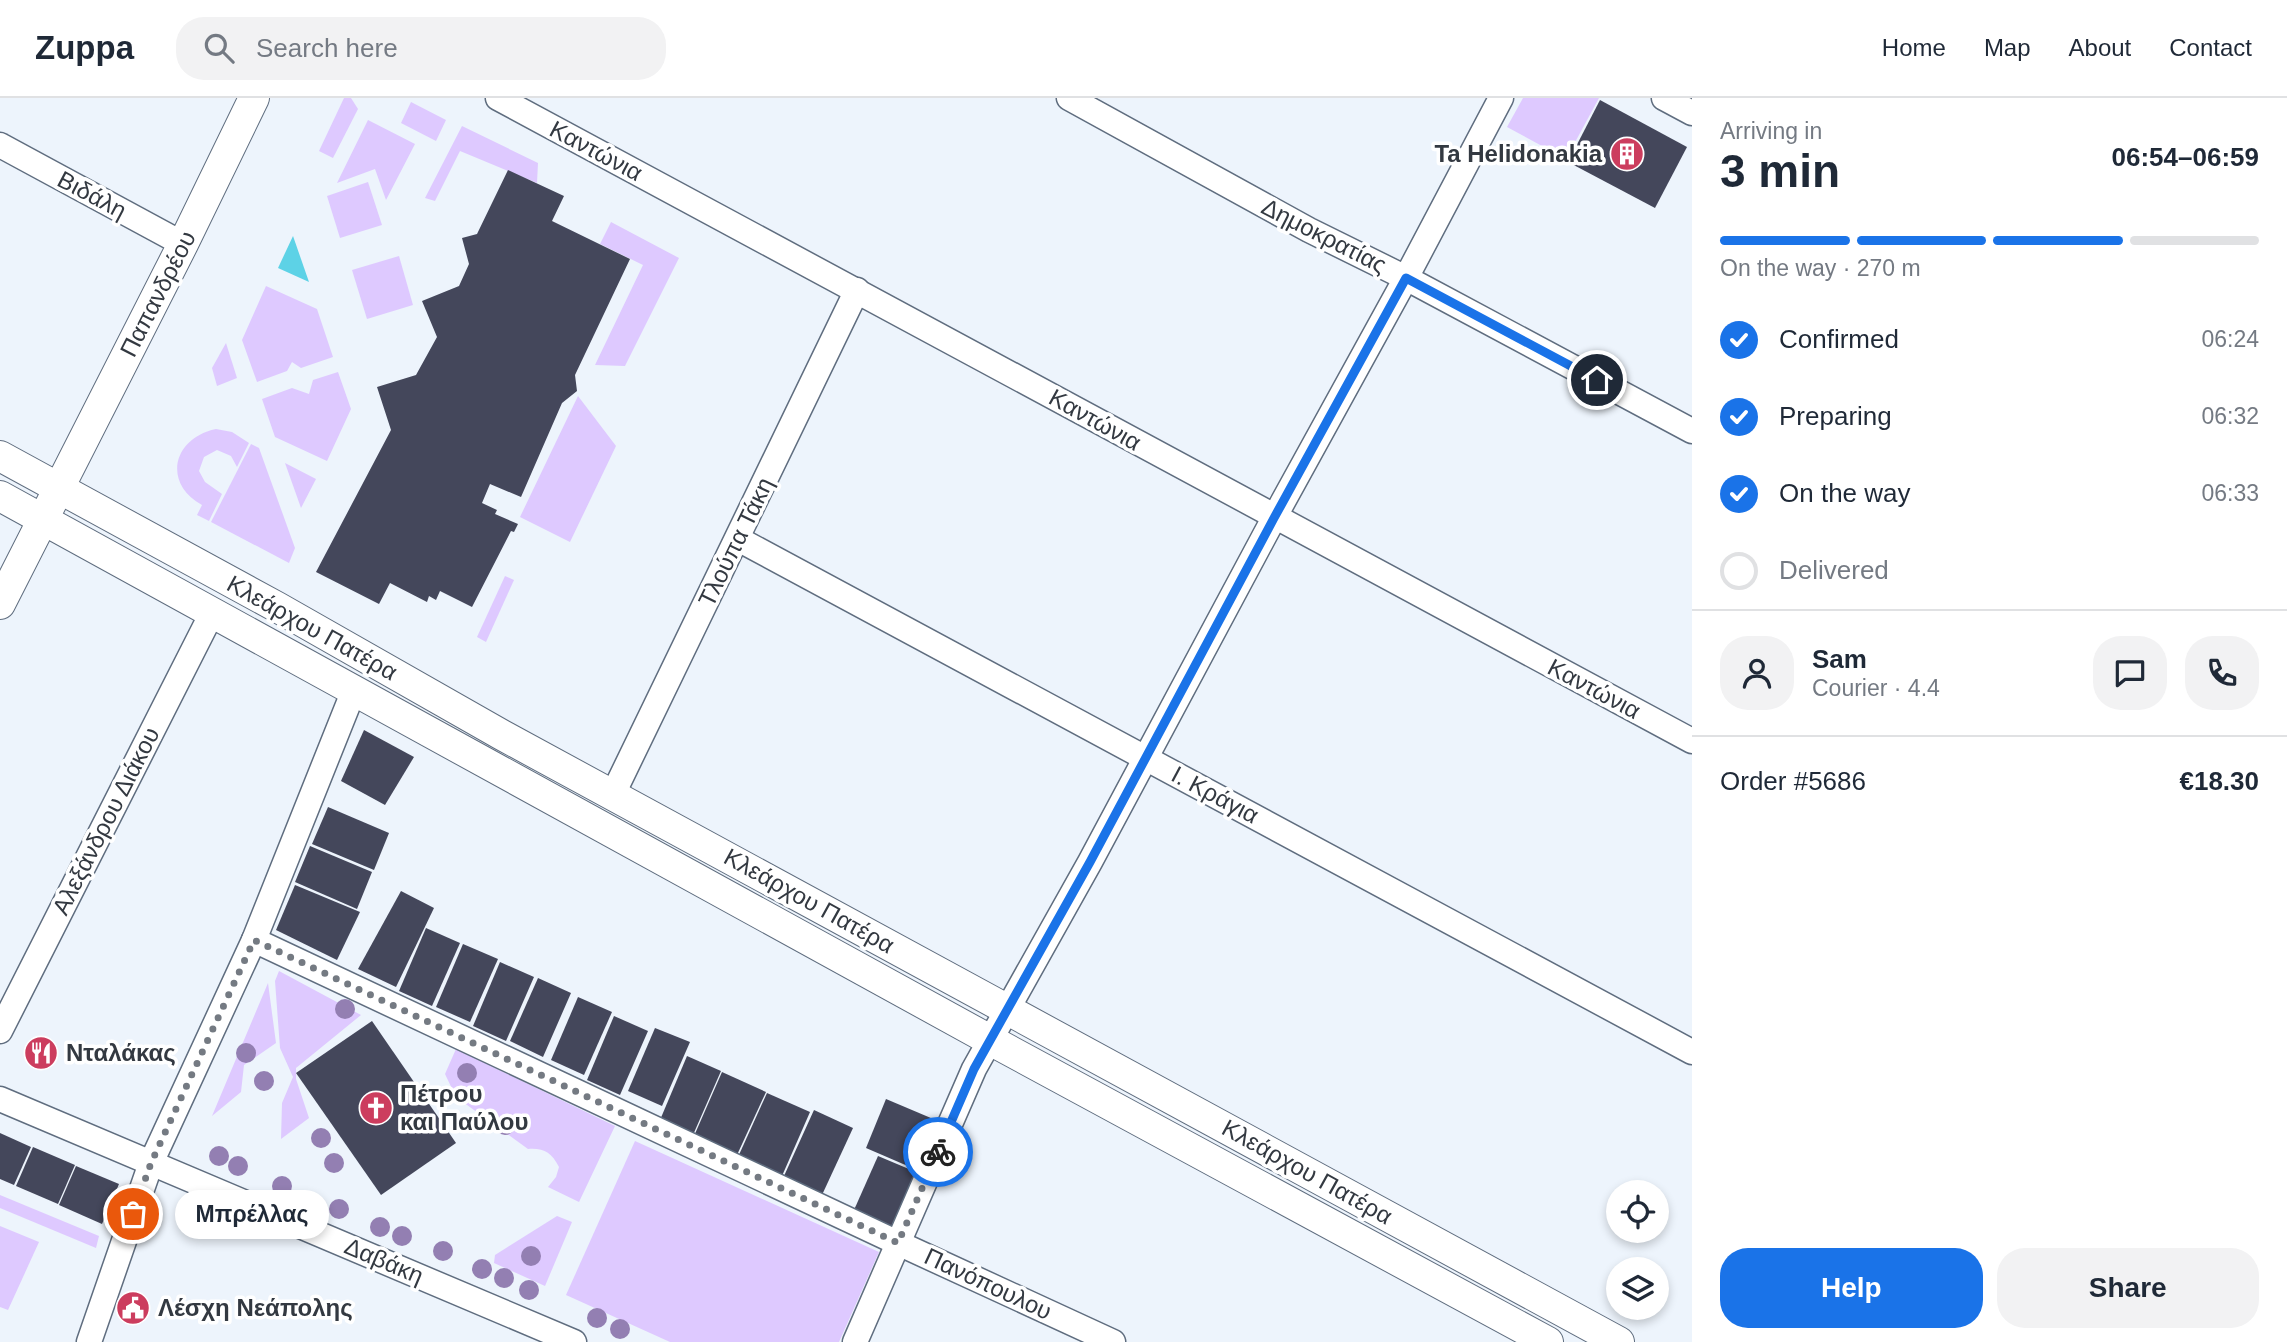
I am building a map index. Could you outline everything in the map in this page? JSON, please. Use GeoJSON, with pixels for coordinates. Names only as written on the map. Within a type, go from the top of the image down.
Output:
{"type":"FeatureCollection","features":[{"type":"Feature","properties":{"kind":"street","name":"Παπανδρέου"},"geometry":{"type":"LineString","coordinates":[[0,604],[254,98]]}},
{"type":"Feature","properties":{"kind":"street","name":"Καντώνια"},"geometry":{"type":"LineString","coordinates":[[498,98],[1692,741]]}},
{"type":"Feature","properties":{"kind":"street","name":"Δημοκρατίας"},"geometry":{"type":"LineString","coordinates":[[1069,98],[1309,230],[1406,278],[1692,431]]}},
{"type":"Feature","properties":{"kind":"street"},"geometry":{"type":"LineString","coordinates":[[855,1342],[974,1069],[1090,862],[1501,98]]}},
{"type":"Feature","properties":{"kind":"street"},"geometry":{"type":"LineString","coordinates":[[1664,98],[1692,113]]}},
{"type":"Feature","properties":{"kind":"street","name":"Βιδάλη"},"geometry":{"type":"LineString","coordinates":[[0,145],[183,244]]}},
{"type":"Feature","properties":{"kind":"street","name":"Τλούπα Τάκη"},"geometry":{"type":"LineString","coordinates":[[613,794],[857,290]]}},
{"type":"Feature","properties":{"kind":"street","name":"Κλεάρχου Πατέρα"},"geometry":{"type":"LineString","coordinates":[[0,456],[277,607],[502,735],[1619,1342]]}},
{"type":"Feature","properties":{"kind":"street","name":"Κλεάρχου Πατέρα"},"geometry":{"type":"LineString","coordinates":[[0,496],[990,1040],[1548,1342]]}},
{"type":"Feature","properties":{"kind":"street","name":"Ι. Κράγια"},"geometry":{"type":"LineString","coordinates":[[738,539],[1692,1052]]}},
{"type":"Feature","properties":{"kind":"street","name":"Αλεξάνδρου Διάκου"},"geometry":{"type":"LineString","coordinates":[[0,1031],[213,611]]}},
{"type":"Feature","properties":{"kind":"street"},"geometry":{"type":"LineString","coordinates":[[89,1342],[151,1163],[254,940],[355,690]]}},
{"type":"Feature","properties":{"kind":"street","name":"Πανόπουλου"},"geometry":{"type":"LineString","coordinates":[[254,940],[1113,1342]]}},
{"type":"Feature","properties":{"kind":"street","name":"Δαβάκη"},"geometry":{"type":"LineString","coordinates":[[0,1099],[574,1342]]}},
{"type":"Feature","properties":{"kind":"shaded area"},"geometry":{"type":"Polygon","coordinates":[[[344,98],[351,98],[358,109],[333,158],[319,151],[344,98]]]}},
{"type":"Feature","properties":{"kind":"shaded area"},"geometry":{"type":"Polygon","coordinates":[[[1523,98],[1599,98],[1566,159],[1507,127],[1523,98]]]}},
{"type":"Feature","properties":{"kind":"shaded area"},"geometry":{"type":"Polygon","coordinates":[[[411,102],[446,120],[436,141],[401,123],[411,102]]]}},
{"type":"Feature","properties":{"kind":"shaded area"},"geometry":{"type":"Polygon","coordinates":[[[368,120],[415,144],[386,200],[375,169],[337,183],[368,120]]]}},
{"type":"Feature","properties":{"kind":"shaded area"},"geometry":{"type":"Polygon","coordinates":[[[462,126],[538,163],[537,183],[460,151],[435,201],[425,198],[462,126]]]}},
{"type":"Feature","properties":{"kind":"shaded area"},"geometry":{"type":"Polygon","coordinates":[[[368,182],[382,225],[340,238],[327,196],[368,182]]]}},
{"type":"Feature","properties":{"kind":"shaded area"},"geometry":{"type":"Polygon","coordinates":[[[611,222],[679,258],[625,366],[595,365],[643,265],[600,244],[611,222]]]}},
{"type":"Feature","properties":{"kind":"shaded area"},"geometry":{"type":"Polygon","coordinates":[[[399,256],[413,305],[367,319],[352,270],[399,256]]]}},
{"type":"Feature","properties":{"kind":"shaded area"},"geometry":{"type":"Polygon","coordinates":[[[266,286],[317,309],[333,357],[301,368],[292,362],[287,371],[257,382],[242,340],[266,286]]]}},
{"type":"Feature","properties":{"kind":"shaded area"},"geometry":{"type":"Polygon","coordinates":[[[226,343],[237,378],[217,386],[212,368],[226,343]]]}},
{"type":"Feature","properties":{"kind":"shaded area"},"geometry":{"type":"Polygon","coordinates":[[[338,372],[351,409],[327,461],[275,437],[262,399],[292,388],[309,394],[313,380],[338,372]]]}},
{"type":"Feature","properties":{"kind":"shaded area"},"geometry":{"type":"Polygon","coordinates":[[[578,396],[616,446],[570,542],[520,517],[578,396]]]}},
{"type":"Feature","properties":{"kind":"shaded area"},"geometry":{"type":"Polygon","coordinates":[[[216,429],[232,432],[249,443],[237,467],[231,456],[217,450],[204,457],[199,471],[205,482],[222,494],[209,521],[197,515],[202,505],[189,496],[181,485],[178,462],[182,451],[190,442],[201,434],[216,429]]]}},
{"type":"Feature","properties":{"kind":"shaded area"},"geometry":{"type":"Polygon","coordinates":[[[251,444],[259,448],[295,548],[289,563],[211,522],[251,444]]]}},
{"type":"Feature","properties":{"kind":"shaded area"},"geometry":{"type":"Polygon","coordinates":[[[285,463],[316,479],[301,508],[285,463]]]}},
{"type":"Feature","properties":{"kind":"shaded area"},"geometry":{"type":"Polygon","coordinates":[[[505,576],[514,580],[486,642],[477,637],[505,576]]]}},
{"type":"Feature","properties":{"kind":"shaded area"},"geometry":{"type":"Polygon","coordinates":[[[279,971],[361,1015],[296,1068],[296,1079],[309,1118],[281,1139],[282,1103],[293,1077],[280,1048],[275,981],[279,971]]]}},
{"type":"Feature","properties":{"kind":"shaded area"},"geometry":{"type":"Polygon","coordinates":[[[268,983],[276,1043],[244,1065],[241,1092],[212,1116],[268,983]]]}},
{"type":"Feature","properties":{"kind":"shaded area"},"geometry":{"type":"Polygon","coordinates":[[[456,1049],[615,1126],[579,1202],[548,1187],[556,1177],[559,1167],[550,1154],[543,1150],[528,1149],[456,1097],[445,1074],[456,1049]]]}},
{"type":"Feature","properties":{"kind":"shaded area"},"geometry":{"type":"Polygon","coordinates":[[[635,1141],[879,1252],[839,1342],[670,1342],[566,1295],[635,1141]]]}},
{"type":"Feature","properties":{"kind":"shaded area"},"geometry":{"type":"Polygon","coordinates":[[[0,1195],[99,1236],[96,1248],[0,1208],[0,1195]]]}},
{"type":"Feature","properties":{"kind":"shaded area"},"geometry":{"type":"Polygon","coordinates":[[[557,1216],[572,1222],[545,1286],[494,1263],[495,1255],[557,1216]]]}},
{"type":"Feature","properties":{"kind":"shaded area"},"geometry":{"type":"Polygon","coordinates":[[[0,1226],[39,1242],[8,1310],[0,1307],[0,1226]]]}},
{"type":"Feature","properties":{"kind":"water"},"geometry":{"type":"Polygon","coordinates":[[[293,236],[309,282],[278,268],[293,236]]]}},
{"type":"Feature","properties":{"kind":"building","name":"Ta Helidonakia"},"geometry":{"type":"Polygon","coordinates":[[[1600,100],[1687,147],[1655,208],[1568,162],[1600,100]]]}},
{"type":"Feature","properties":{"kind":"building"},"geometry":{"type":"Polygon","coordinates":[[[508,170],[564,196],[552,221],[630,259],[575,375],[577,391],[562,403],[521,497],[490,484],[482,503],[497,510],[495,514],[518,524],[514,532],[511,531],[472,607],[440,591],[436,600],[429,596],[427,602],[390,583],[379,604],[316,572],[391,430],[377,387],[416,375],[437,337],[422,301],[459,286],[469,264],[462,238],[477,234],[508,170]]]}},
{"type":"Feature","properties":{"kind":"building"},"geometry":{"type":"Polygon","coordinates":[[[364,730],[414,757],[385,805],[341,781],[364,730]]]}},
{"type":"Feature","properties":{"kind":"building"},"geometry":{"type":"Polygon","coordinates":[[[328,807],[389,833],[374,870],[312,844],[328,807]]]}},
{"type":"Feature","properties":{"kind":"building"},"geometry":{"type":"Polygon","coordinates":[[[310,846],[372,872],[357,909],[295,882],[310,846]]]}},
{"type":"Feature","properties":{"kind":"building"},"geometry":{"type":"Polygon","coordinates":[[[295,885],[360,912],[337,960],[276,930],[295,885]]]}},
{"type":"Feature","properties":{"kind":"building"},"geometry":{"type":"Polygon","coordinates":[[[401,891],[434,908],[396,987],[358,969],[401,891]]]}},
{"type":"Feature","properties":{"kind":"building"},"geometry":{"type":"Polygon","coordinates":[[[426,928],[460,943],[432,1006],[399,991],[426,928]]]}},
{"type":"Feature","properties":{"kind":"building"},"geometry":{"type":"Polygon","coordinates":[[[463,944],[498,959],[470,1022],[436,1007],[463,944]]]}},
{"type":"Feature","properties":{"kind":"building"},"geometry":{"type":"Polygon","coordinates":[[[500,962],[534,977],[506,1041],[473,1026],[500,962]]]}},
{"type":"Feature","properties":{"kind":"building"},"geometry":{"type":"Polygon","coordinates":[[[538,978],[571,993],[543,1057],[510,1041],[538,978]]]}},
{"type":"Feature","properties":{"kind":"building"},"geometry":{"type":"Polygon","coordinates":[[[578,997],[612,1012],[584,1075],[551,1060],[578,997]]]}},
{"type":"Feature","properties":{"kind":"building"},"geometry":{"type":"Polygon","coordinates":[[[614,1016],[648,1031],[620,1095],[587,1080],[614,1016]]]}},
{"type":"Feature","properties":{"kind":"building","name":"Πέτρου και Παύλου"},"geometry":{"type":"Polygon","coordinates":[[[372,1021],[456,1143],[381,1195],[296,1073],[372,1021]]]}},
{"type":"Feature","properties":{"kind":"building"},"geometry":{"type":"Polygon","coordinates":[[[655,1028],[690,1042],[662,1106],[628,1091],[655,1028]]]}},
{"type":"Feature","properties":{"kind":"building"},"geometry":{"type":"Polygon","coordinates":[[[687,1056],[721,1071],[693,1135],[660,1120],[687,1056]]]}},
{"type":"Feature","properties":{"kind":"building"},"geometry":{"type":"Polygon","coordinates":[[[722,1072],[766,1092],[737,1155],[694,1136],[722,1072]]]}},
{"type":"Feature","properties":{"kind":"building"},"geometry":{"type":"Polygon","coordinates":[[[767,1093],[810,1112],[782,1176],[738,1157],[767,1093]]]}},
{"type":"Feature","properties":{"kind":"building"},"geometry":{"type":"Polygon","coordinates":[[[886,1099],[938,1121],[917,1170],[866,1148],[886,1099]]]}},
{"type":"Feature","properties":{"kind":"building"},"geometry":{"type":"Polygon","coordinates":[[[814,1110],[853,1128],[822,1195],[784,1176],[814,1110]]]}},
{"type":"Feature","properties":{"kind":"building"},"geometry":{"type":"Polygon","coordinates":[[[0,1133],[31,1147],[14,1185],[0,1179],[0,1133]]]}},
{"type":"Feature","properties":{"kind":"building"},"geometry":{"type":"Polygon","coordinates":[[[33,1147],[75,1165],[58,1204],[16,1186],[33,1147]]]}},
{"type":"Feature","properties":{"kind":"building"},"geometry":{"type":"Polygon","coordinates":[[[878,1156],[916,1172],[891,1227],[854,1210],[878,1156]]]}},
{"type":"Feature","properties":{"kind":"building"},"geometry":{"type":"Polygon","coordinates":[[[76,1166],[119,1184],[102,1224],[59,1205],[76,1166]]]}},
{"type":"Feature","properties":{"kind":"way so far"},"geometry":{"type":"LineString","coordinates":[[133,1214],[151,1163],[254,940],[898,1243],[938,1152]]}},
{"type":"Feature","properties":{"kind":"place","name":"Ta Helidonakia"},"geometry":{"type":"Point","coordinates":[1627,154]}},
{"type":"Feature","properties":{"kind":"place","name":"Νταλάκας"},"geometry":{"type":"Point","coordinates":[41,1053]}},
{"type":"Feature","properties":{"kind":"place","name":"Πέτρου και Παύλου"},"geometry":{"type":"Point","coordinates":[376,1108]}},
{"type":"Feature","properties":{"kind":"place","name":"Μπρέλλας"},"geometry":{"type":"Point","coordinates":[133,1214]}},
{"type":"Feature","properties":{"kind":"place","name":"Λέσχη Νεάπολης"},"geometry":{"type":"Point","coordinates":[133,1308]}},
{"type":"Feature","properties":{"kind":"route"},"geometry":{"type":"LineString","coordinates":[[938,1152],[974,1069],[1090,862],[1406,278],[1597,380]]}}]}
